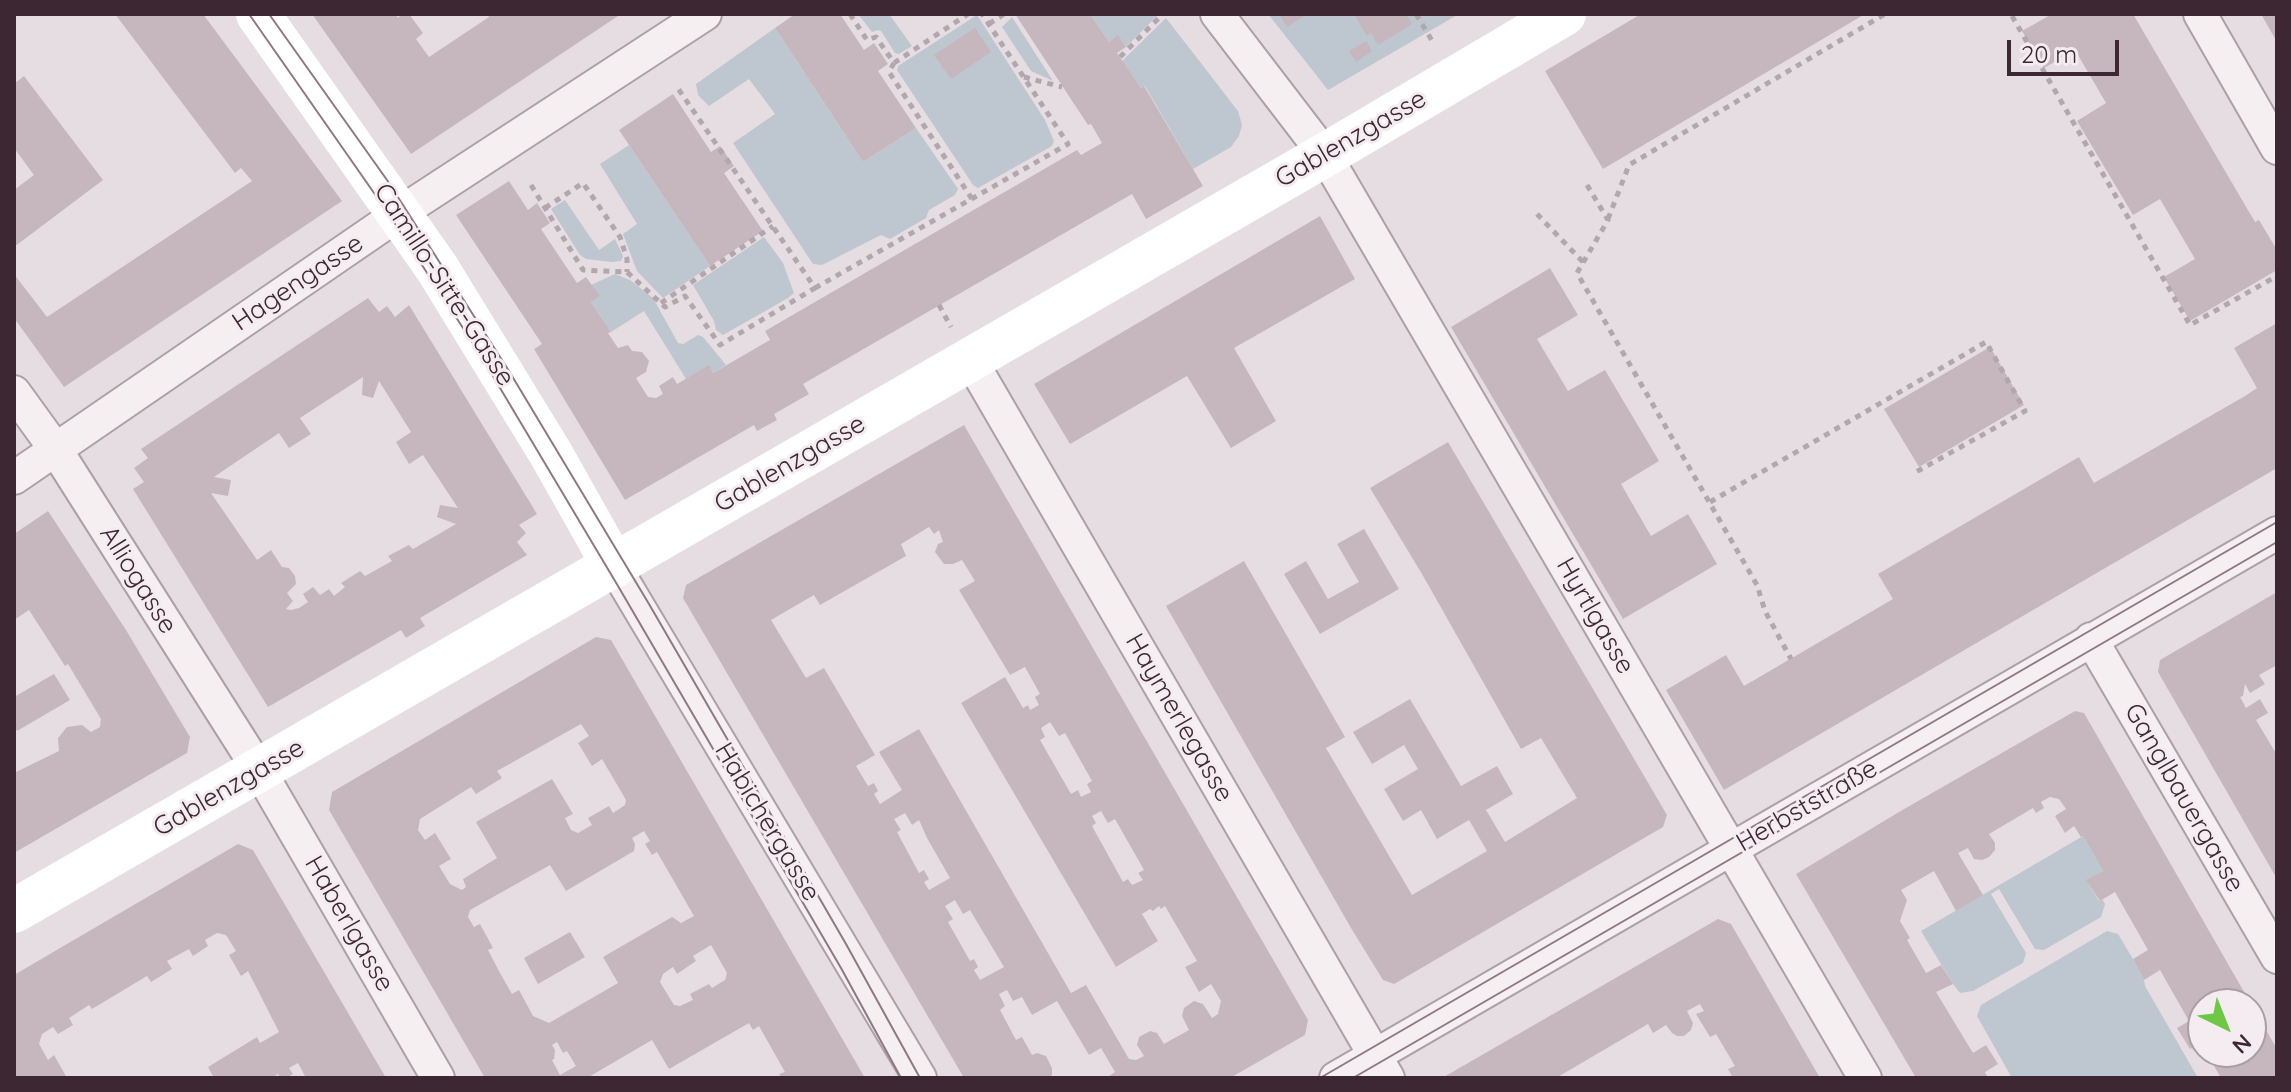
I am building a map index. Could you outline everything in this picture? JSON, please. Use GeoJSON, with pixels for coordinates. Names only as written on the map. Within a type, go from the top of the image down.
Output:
{"type":"FeatureCollection","features":[{"type":"Feature","properties":{"kind":"main road","name":"Camillo-Sitte-Gasse"},"geometry":{"type":"LineString","coordinates":[[258,14],[437,268],[551,454],[614,566]]}},
{"type":"Feature","properties":{"kind":"main road","name":"Gablenzgasse"},"geometry":{"type":"LineString","coordinates":[[14,911],[1564,14]]}},
{"type":"Feature","properties":{"kind":"street","name":"Hyrtlgasse"},"geometry":{"type":"LineString","coordinates":[[1217,14],[1325,155],[1865,1078]]}},
{"type":"Feature","properties":{"kind":"street"},"geometry":{"type":"LineString","coordinates":[[2200,14],[2277,148]]}},
{"type":"Feature","properties":{"kind":"street","name":"Hagengasse"},"geometry":{"type":"LineString","coordinates":[[14,478],[399,214],[695,17]]}},
{"type":"Feature","properties":{"kind":"street","name":"Haymerlegasse"},"geometry":{"type":"LineString","coordinates":[[970,359],[1382,1067]]}},
{"type":"Feature","properties":{"kind":"street","name":"Alliogasse"},"geometry":{"type":"LineString","coordinates":[[14,392],[56,450],[259,770]]}},
{"type":"Feature","properties":{"kind":"street","name":"Herbststraße"},"geometry":{"type":"LineString","coordinates":[[1336,1078],[1382,1067],[1732,850],[2277,533]]}},
{"type":"Feature","properties":{"kind":"street","name":"Habichergasse"},"geometry":{"type":"LineString","coordinates":[[614,566],[920,1078]]}},
{"type":"Feature","properties":{"kind":"street","name":"Ganglbauergasse"},"geometry":{"type":"LineString","coordinates":[[2091,639],[2277,957]]}},
{"type":"Feature","properties":{"kind":"street","name":"Haberlgasse"},"geometry":{"type":"LineString","coordinates":[[259,770],[438,1078]]}},
{"type":"Feature","properties":{"kind":"path"},"geometry":{"type":"LineString","coordinates":[[850,14],[867,40],[876,37],[894,63]]}},
{"type":"Feature","properties":{"kind":"path"},"geometry":{"type":"LineString","coordinates":[[968,14],[894,63],[889,72],[972,199]]}},
{"type":"Feature","properties":{"kind":"path"},"geometry":{"type":"LineString","coordinates":[[531,185],[583,270],[627,272],[665,307],[685,296],[720,345],[1068,144],[982,14]]}},
{"type":"Feature","properties":{"kind":"path"},"geometry":{"type":"LineString","coordinates":[[989,24],[1004,14]]}},
{"type":"Feature","properties":{"kind":"path"},"geometry":{"type":"LineString","coordinates":[[1120,57],[1163,14]]}},
{"type":"Feature","properties":{"kind":"path"},"geometry":{"type":"LineString","coordinates":[[1791,659],[1765,611],[1757,585],[1577,273],[1608,220],[1629,165],[1885,14]]}},
{"type":"Feature","properties":{"kind":"path"},"geometry":{"type":"LineString","coordinates":[[2012,16],[2190,325],[2277,276]]}},
{"type":"Feature","properties":{"kind":"path"},"geometry":{"type":"LineString","coordinates":[[1023,76],[1062,87]]}},
{"type":"Feature","properties":{"kind":"path"},"geometry":{"type":"LineString","coordinates":[[677,87],[815,288]]}},
{"type":"Feature","properties":{"kind":"path"},"geometry":{"type":"LineString","coordinates":[[545,208],[583,183],[620,237],[627,259],[627,272]]}},
{"type":"Feature","properties":{"kind":"path"},"geometry":{"type":"LineString","coordinates":[[1587,185],[1608,220]]}},
{"type":"Feature","properties":{"kind":"path"},"geometry":{"type":"LineString","coordinates":[[1537,214],[1583,262]]}},
{"type":"Feature","properties":{"kind":"path"},"geometry":{"type":"LineString","coordinates":[[661,303],[773,226]]}},
{"type":"Feature","properties":{"kind":"path"},"geometry":{"type":"LineString","coordinates":[[899,241],[905,249]]}},
{"type":"Feature","properties":{"kind":"path"},"geometry":{"type":"LineString","coordinates":[[1710,502],[1986,342],[2025,411],[1916,472]]}},
{"type":"Feature","properties":{"kind":"shaded area"},"geometry":{"type":"Polygon","coordinates":[[[858,14],[889,14],[912,46],[899,54],[895,53],[881,31],[872,32],[858,14]]]}},
{"type":"Feature","properties":{"kind":"shaded area"},"geometry":{"type":"Polygon","coordinates":[[[1090,14],[1159,14],[1126,47],[1118,36],[1109,42],[1090,14]]]}},
{"type":"Feature","properties":{"kind":"shaded area"},"geometry":{"type":"Polygon","coordinates":[[[1268,14],[1459,14],[1328,90],[1268,14]]]}},
{"type":"Feature","properties":{"kind":"shaded area"},"geometry":{"type":"Polygon","coordinates":[[[977,15],[1045,120],[1054,141],[1052,146],[978,188],[973,185],[897,70],[898,66],[977,15]]]}},
{"type":"Feature","properties":{"kind":"shaded area"},"geometry":{"type":"Polygon","coordinates":[[[1012,17],[1053,81],[1031,71],[1002,27],[1012,17]]]}},
{"type":"Feature","properties":{"kind":"shaded area"},"geometry":{"type":"Polygon","coordinates":[[[1166,18],[1238,111],[1242,125],[1231,147],[1193,169],[1145,86],[1141,88],[1122,61],[1166,18]]]}},
{"type":"Feature","properties":{"kind":"shaded area"},"geometry":{"type":"Polygon","coordinates":[[[775,28],[863,162],[916,128],[958,189],[955,195],[929,210],[926,218],[890,239],[881,235],[822,265],[813,264],[733,143],[775,114],[749,79],[709,106],[698,95],[696,84],[775,28]]]}},
{"type":"Feature","properties":{"kind":"shaded area"},"geometry":{"type":"Polygon","coordinates":[[[629,145],[710,266],[663,298],[637,271],[623,234],[637,224],[600,164],[629,145]]]}},
{"type":"Feature","properties":{"kind":"shaded area"},"geometry":{"type":"Polygon","coordinates":[[[565,200],[599,250],[615,239],[623,256],[621,261],[586,259],[580,255],[551,209],[565,200]]]}},
{"type":"Feature","properties":{"kind":"shaded area"},"geometry":{"type":"Polygon","coordinates":[[[764,237],[783,263],[794,293],[723,335],[716,330],[693,285],[764,237]]]}},
{"type":"Feature","properties":{"kind":"shaded area"},"geometry":{"type":"Polygon","coordinates":[[[615,274],[630,280],[653,298],[678,343],[683,344],[698,335],[703,337],[726,365],[713,373],[709,366],[686,379],[644,311],[611,332],[591,302],[599,296],[591,285],[615,274]]]}},
{"type":"Feature","properties":{"kind":"shaded area"},"geometry":{"type":"Polygon","coordinates":[[[2083,836],[2103,871],[2087,881],[2099,901],[2103,900],[2105,904],[2101,917],[2044,950],[2035,949],[1999,889],[1991,894],[2026,953],[2023,963],[1973,991],[1960,993],[1921,931],[2083,836]]]}},
{"type":"Feature","properties":{"kind":"shaded area"},"geometry":{"type":"Polygon","coordinates":[[[2107,931],[2118,934],[2187,1059],[2187,1068],[2192,1068],[2198,1078],[2012,1078],[1977,1016],[1981,1005],[2107,931]]]}},
{"type":"Feature","properties":{"kind":"building"},"geometry":{"type":"Polygon","coordinates":[[[115,14],[203,14],[342,201],[64,387],[14,318],[14,274],[47,317],[252,181],[241,168],[235,173],[115,14]]]}},
{"type":"Feature","properties":{"kind":"building"},"geometry":{"type":"Polygon","coordinates":[[[312,14],[395,14],[398,18],[409,14],[423,33],[416,39],[429,57],[489,17],[487,14],[621,14],[411,154],[312,14]]]}},
{"type":"Feature","properties":{"kind":"building"},"geometry":{"type":"Polygon","coordinates":[[[795,14],[840,14],[864,50],[874,43],[888,64],[878,71],[916,128],[863,162],[775,28],[795,14]]]}},
{"type":"Feature","properties":{"kind":"building"},"geometry":{"type":"Polygon","coordinates":[[[1015,14],[1090,14],[1109,42],[1118,35],[1126,47],[1117,53],[1141,88],[1144,86],[1203,186],[1146,219],[1132,194],[803,384],[809,394],[774,414],[777,420],[757,431],[754,425],[625,500],[534,349],[542,344],[456,215],[509,181],[528,210],[537,203],[550,223],[541,229],[577,283],[586,277],[600,296],[591,302],[618,348],[628,345],[632,351],[642,352],[649,361],[646,372],[636,378],[648,397],[656,398],[663,394],[659,386],[673,377],[677,384],[709,365],[713,373],[770,340],[765,331],[1077,150],[1081,155],[1102,143],[1015,14]]]}},
{"type":"Feature","properties":{"kind":"building"},"geometry":{"type":"Polygon","coordinates":[[[1279,14],[1308,14],[1287,27],[1279,14]]]}},
{"type":"Feature","properties":{"kind":"building"},"geometry":{"type":"Polygon","coordinates":[[[1354,14],[1406,14],[1412,24],[1378,45],[1371,33],[1367,36],[1354,14]]]}},
{"type":"Feature","properties":{"kind":"building"},"geometry":{"type":"Polygon","coordinates":[[[1641,14],[1865,14],[1603,169],[1545,71],[1641,14]]]}},
{"type":"Feature","properties":{"kind":"building"},"geometry":{"type":"Polygon","coordinates":[[[2052,14],[2133,14],[2255,222],[2259,220],[2277,250],[2277,270],[2190,321],[2164,277],[2195,259],[2160,199],[2133,215],[2077,121],[2106,103],[2075,50],[2044,68],[2022,31],[2052,14]]]}},
{"type":"Feature","properties":{"kind":"building"},"geometry":{"type":"Polygon","coordinates":[[[2261,14],[2277,14],[2277,42],[2261,14]]]}},
{"type":"Feature","properties":{"kind":"building"},"geometry":{"type":"Polygon","coordinates":[[[975,28],[991,52],[951,79],[934,55],[975,28]]]}},
{"type":"Feature","properties":{"kind":"building"},"geometry":{"type":"Polygon","coordinates":[[[1366,41],[1372,51],[1356,62],[1349,51],[1366,41]]]}},
{"type":"Feature","properties":{"kind":"building"},"geometry":{"type":"Polygon","coordinates":[[[24,76],[103,180],[14,247],[14,190],[34,175],[14,148],[14,84],[24,76]]]}},
{"type":"Feature","properties":{"kind":"building"},"geometry":{"type":"Polygon","coordinates":[[[673,94],[711,152],[720,146],[734,166],[724,173],[763,231],[710,266],[619,130],[673,94]]]}},
{"type":"Feature","properties":{"kind":"building"},"geometry":{"type":"Polygon","coordinates":[[[1320,216],[1355,279],[1234,348],[1276,421],[1231,448],[1187,376],[1070,444],[1034,384],[1320,216]]]}},
{"type":"Feature","properties":{"kind":"building"},"geometry":{"type":"Polygon","coordinates":[[[1550,268],[1578,315],[1537,339],[1568,391],[1605,370],[1659,461],[1621,484],[1651,536],[1688,514],[1717,564],[1623,619],[1451,327],[1550,268]]]}},
{"type":"Feature","properties":{"kind":"building"},"geometry":{"type":"Polygon","coordinates":[[[368,298],[379,312],[387,306],[395,317],[409,305],[537,514],[519,525],[526,533],[517,542],[527,555],[420,618],[425,626],[406,638],[401,630],[268,707],[133,489],[144,482],[134,468],[148,458],[141,449],[368,298]],[[363,377],[300,418],[311,434],[289,448],[279,433],[214,477],[231,480],[228,496],[211,493],[257,560],[271,550],[282,567],[289,568],[295,576],[296,584],[287,593],[293,601],[286,609],[299,608],[308,602],[303,594],[313,587],[320,595],[329,589],[334,596],[345,587],[341,583],[360,571],[365,576],[392,561],[388,556],[409,545],[413,549],[456,524],[437,517],[440,505],[458,508],[423,455],[409,464],[396,442],[411,432],[379,381],[373,398],[362,395],[363,377]]]}},
{"type":"Feature","properties":{"kind":"building"},"geometry":{"type":"Polygon","coordinates":[[[2277,323],[2277,468],[1724,790],[1666,690],[1726,655],[1744,686],[1893,599],[1878,574],[2079,457],[2094,483],[2245,396],[2257,388],[2234,348],[2277,323]]]}},
{"type":"Feature","properties":{"kind":"building"},"geometry":{"type":"Polygon","coordinates":[[[1990,347],[2024,405],[1919,467],[1884,409],[1990,347]]]}},
{"type":"Feature","properties":{"kind":"building"},"geometry":{"type":"Polygon","coordinates":[[[964,425],[1308,1020],[1305,1035],[1230,1078],[1106,1078],[1115,1072],[1101,1048],[1089,1055],[1057,1001],[1032,1015],[1022,997],[1013,1001],[1007,990],[999,994],[1005,1006],[1000,1010],[1016,1040],[1022,1037],[1032,1055],[1046,1056],[1052,1075],[1048,1078],[964,1078],[683,598],[686,585],[964,425]],[[929,527],[901,544],[906,556],[820,605],[814,595],[771,620],[806,678],[824,668],[875,755],[856,766],[868,786],[874,783],[878,791],[874,794],[880,804],[902,790],[879,752],[919,729],[1071,993],[1086,985],[1129,1059],[1136,1060],[1144,1056],[1137,1045],[1139,1037],[1150,1031],[1157,1033],[1164,1044],[1189,1030],[1182,1016],[1184,1008],[1194,1001],[1203,1004],[1212,1018],[1218,1014],[1221,1001],[1211,984],[1199,992],[1185,967],[1197,961],[1165,906],[1142,914],[1158,941],[1116,967],[961,703],[1005,677],[1023,708],[1028,705],[1030,710],[1039,705],[1035,697],[1040,694],[1025,667],[1010,675],[959,590],[975,581],[962,560],[944,564],[935,552],[938,544],[943,542],[939,530],[934,534],[929,527]],[[1050,722],[1041,728],[1045,737],[1040,740],[1071,794],[1078,790],[1081,797],[1091,792],[1087,784],[1092,781],[1065,733],[1059,736],[1050,722]],[[1101,811],[1092,816],[1096,823],[1092,826],[1123,882],[1128,879],[1132,885],[1143,880],[1138,873],[1144,870],[1115,819],[1108,823],[1101,811]],[[905,813],[894,819],[901,830],[897,832],[919,873],[924,870],[929,879],[924,882],[929,890],[950,878],[919,820],[912,825],[905,813]],[[955,900],[945,906],[953,919],[948,922],[970,961],[974,959],[978,967],[974,970],[980,980],[1004,967],[970,910],[963,914],[955,900]]]}},
{"type":"Feature","properties":{"kind":"building"},"geometry":{"type":"Polygon","coordinates":[[[1448,442],[1667,815],[1663,827],[1394,984],[1383,980],[1351,928],[1166,606],[1244,561],[1345,737],[1326,748],[1412,895],[1487,851],[1469,820],[1437,839],[1421,810],[1403,821],[1384,789],[1418,769],[1404,745],[1372,764],[1353,732],[1410,699],[1461,786],[1497,766],[1513,794],[1486,810],[1505,842],[1577,798],[1541,738],[1521,749],[1370,488],[1448,442]]]}},
{"type":"Feature","properties":{"kind":"building"},"geometry":{"type":"Polygon","coordinates":[[[48,511],[126,630],[190,737],[187,753],[14,853],[14,773],[59,751],[58,738],[67,727],[82,725],[91,732],[100,727],[101,719],[68,664],[65,666],[29,610],[14,620],[14,534],[48,511]]]}},
{"type":"Feature","properties":{"kind":"building"},"geometry":{"type":"Polygon","coordinates":[[[1364,529],[1399,589],[1320,634],[1284,574],[1306,561],[1328,599],[1359,582],[1337,544],[1364,529]]]}},
{"type":"Feature","properties":{"kind":"building"},"geometry":{"type":"Polygon","coordinates":[[[2277,592],[2277,665],[2259,675],[2265,684],[2250,693],[2245,684],[2243,696],[2240,697],[2246,708],[2260,699],[2268,713],[2256,720],[2277,755],[2277,879],[2158,672],[2160,660],[2277,592]]]}},
{"type":"Feature","properties":{"kind":"building"},"geometry":{"type":"Polygon","coordinates":[[[596,637],[611,640],[865,1078],[782,1078],[779,1074],[785,1072],[759,1026],[753,1030],[749,1023],[669,1069],[652,1040],[587,1078],[485,1078],[329,810],[332,792],[596,637]],[[581,724],[497,771],[502,778],[476,794],[471,787],[420,819],[418,830],[425,840],[435,833],[451,859],[439,866],[450,884],[462,890],[466,887],[463,879],[497,858],[476,822],[552,779],[573,814],[565,818],[571,830],[578,833],[592,825],[588,818],[609,806],[613,813],[625,805],[626,800],[602,759],[592,766],[578,743],[589,736],[581,724]],[[644,831],[632,838],[634,851],[566,891],[550,865],[470,910],[468,917],[474,927],[480,924],[493,948],[488,950],[512,994],[519,990],[533,1016],[549,1023],[618,983],[603,957],[672,917],[681,923],[694,916],[657,852],[652,855],[645,844],[650,841],[644,831]],[[711,945],[693,956],[696,961],[677,974],[673,967],[663,974],[660,982],[674,1005],[680,1006],[693,1000],[690,994],[709,984],[712,988],[725,980],[727,973],[711,945]],[[557,1042],[552,1045],[555,1050],[552,1060],[560,1075],[576,1066],[557,1042]]]}},
{"type":"Feature","properties":{"kind":"building"},"geometry":{"type":"Polygon","coordinates":[[[54,674],[70,700],[17,731],[14,726],[14,697],[54,674]]]}},
{"type":"Feature","properties":{"kind":"building"},"geometry":{"type":"Polygon","coordinates":[[[2075,711],[2084,713],[2242,988],[2187,988],[2187,1017],[2160,970],[2144,980],[2133,959],[2148,950],[2115,892],[2100,901],[2086,880],[2103,871],[2074,826],[2065,833],[2055,816],[2066,809],[2059,799],[2050,797],[2041,802],[2044,808],[2036,813],[2033,808],[1989,834],[1995,843],[1995,850],[1989,857],[1974,859],[1968,848],[1958,853],[1983,895],[1956,911],[1934,871],[1901,890],[1907,900],[1900,921],[1910,938],[1907,940],[1926,973],[1941,965],[1953,984],[1936,992],[1973,1053],[1986,1045],[1998,1064],[1985,1072],[1988,1078],[1916,1078],[1796,874],[2075,711]]]}},
{"type":"Feature","properties":{"kind":"building"},"geometry":{"type":"Polygon","coordinates":[[[238,844],[253,850],[386,1078],[306,1078],[298,1063],[289,1068],[293,1074],[286,1078],[280,1078],[278,1074],[272,1078],[214,1078],[208,1067],[257,1037],[260,1043],[279,1032],[248,971],[241,976],[229,955],[236,951],[226,935],[217,933],[205,940],[208,946],[193,956],[189,949],[167,961],[172,969],[151,982],[147,976],[92,1009],[89,1005],[69,1018],[73,1025],[58,1034],[53,1027],[42,1034],[39,1044],[48,1060],[54,1055],[67,1078],[14,1078],[14,975],[238,844]]]}},
{"type":"Feature","properties":{"kind":"building"},"geometry":{"type":"Polygon","coordinates":[[[1718,919],[1731,924],[1820,1078],[1733,1078],[1728,1069],[1735,1066],[1716,1034],[1710,1037],[1696,1014],[1704,1011],[1700,1004],[1687,1011],[1693,1023],[1684,1036],[1672,1033],[1666,1025],[1653,1033],[1648,1024],[1556,1078],[1442,1078],[1718,919]]]}},
{"type":"Feature","properties":{"kind":"building"},"geometry":{"type":"Polygon","coordinates":[[[570,932],[585,957],[538,984],[524,958],[570,932]]]}},
{"type":"Feature","properties":{"kind":"building"},"geometry":{"type":"Polygon","coordinates":[[[2187,1022],[2187,1044],[2177,1028],[2187,1022]]]}},
{"type":"Feature","properties":{"kind":"building"},"geometry":{"type":"Polygon","coordinates":[[[2267,1032],[2277,1049],[2277,1078],[2221,1078],[2215,1068],[2267,1068],[2267,1032]]]}},
{"type":"Feature","properties":{"kind":"tram line"},"geometry":{"type":"LineString","coordinates":[[249,14],[388,213],[478,351],[841,968],[901,1078]]}},
{"type":"Feature","properties":{"kind":"tram line"},"geometry":{"type":"LineString","coordinates":[[269,14],[387,180],[509,371],[649,604],[920,1078]]}},
{"type":"Feature","properties":{"kind":"tram line"},"geometry":{"type":"LineString","coordinates":[[1320,1078],[2277,522]]}},
{"type":"Feature","properties":{"kind":"tram line"},"geometry":{"type":"LineString","coordinates":[[1353,1078],[2277,542]]}}]}
